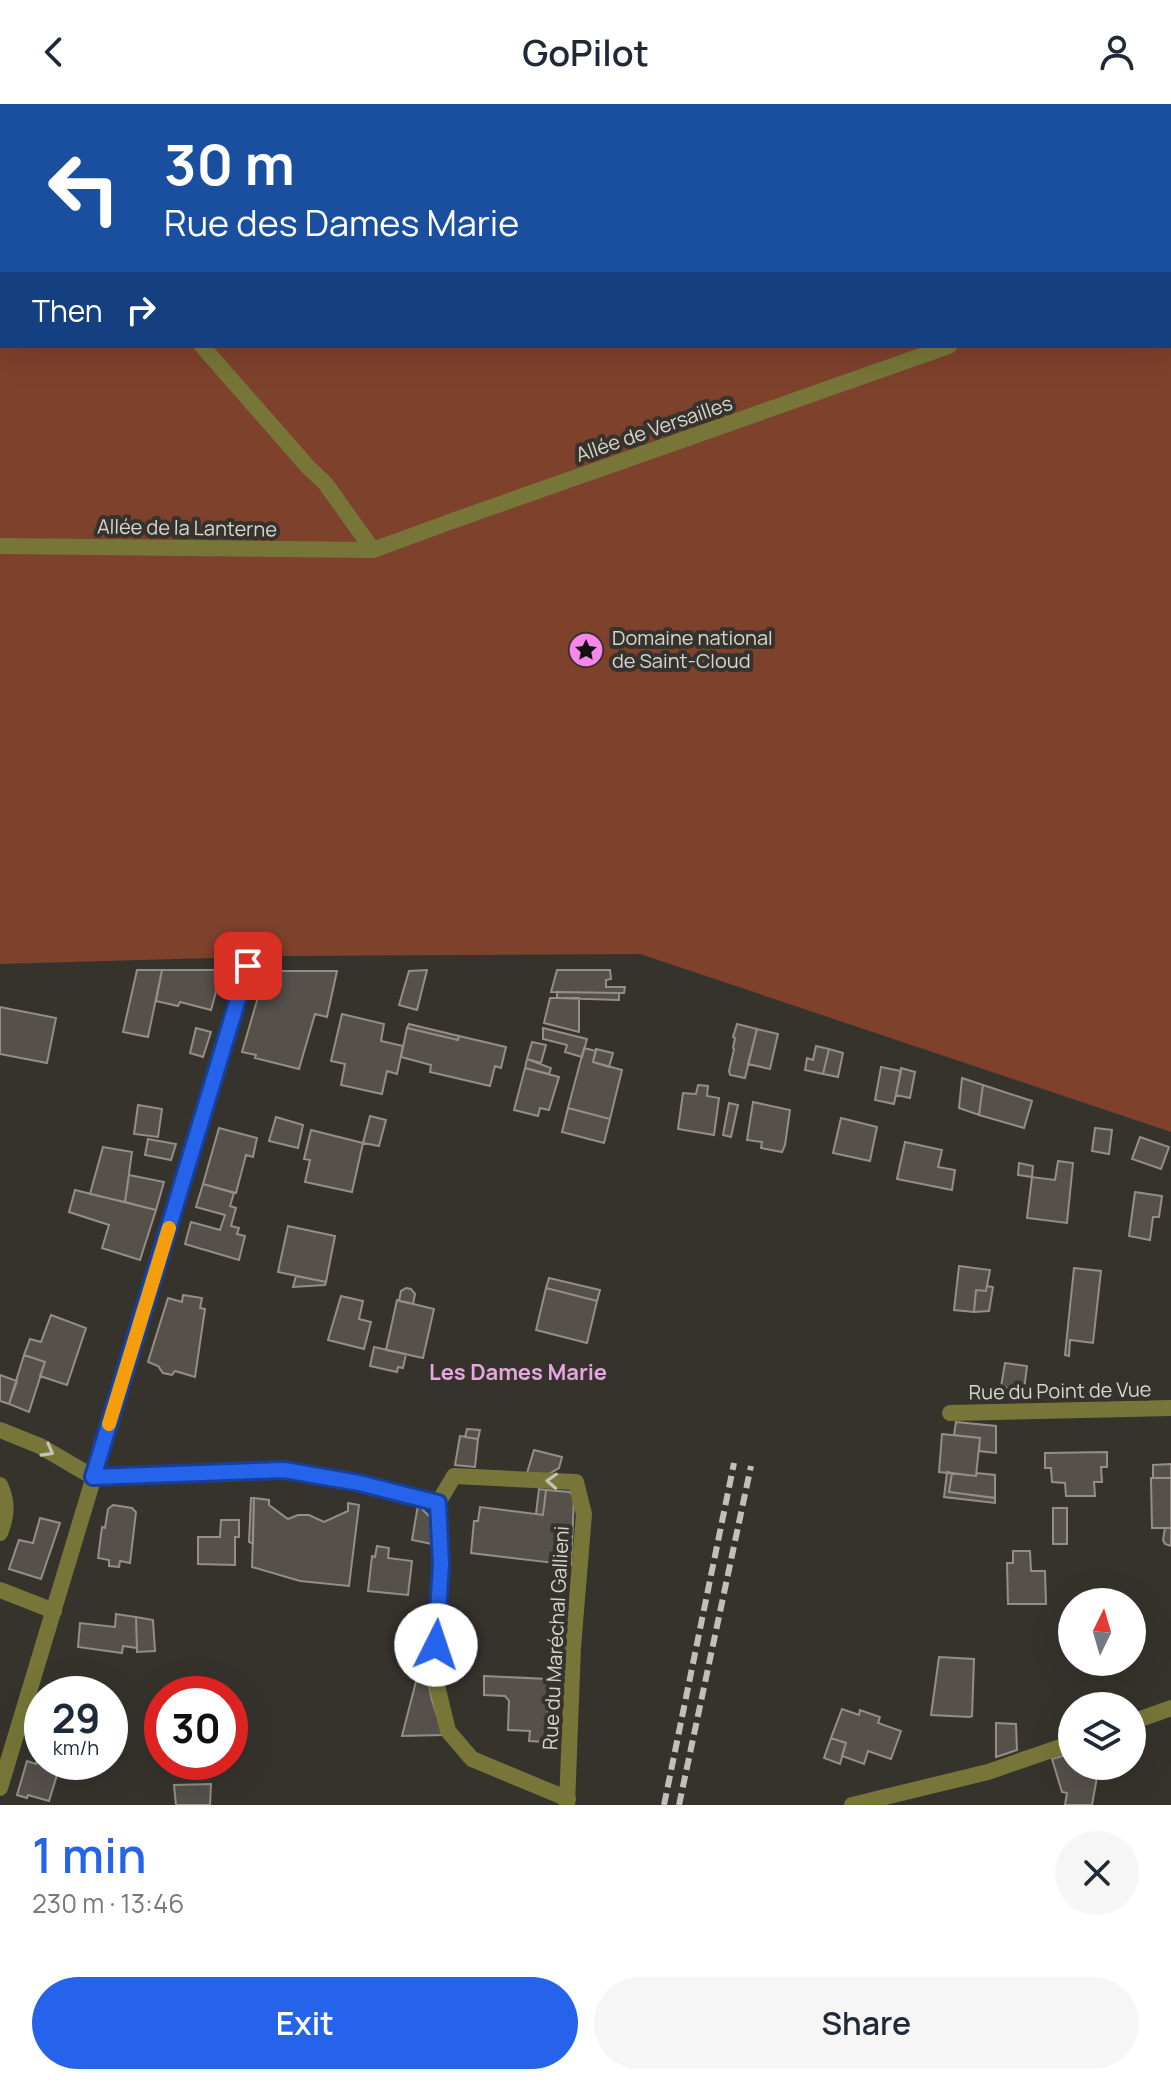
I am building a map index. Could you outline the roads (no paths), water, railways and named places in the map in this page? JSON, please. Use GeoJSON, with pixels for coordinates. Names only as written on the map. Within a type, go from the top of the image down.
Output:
{"type":"FeatureCollection","features":[{"type":"Feature","properties":{"kind":"street"},"geometry":{"type":"LineString","coordinates":[[204,348],[325,483],[373,550]]}},
{"type":"Feature","properties":{"kind":"street","name":"Allée de Versailles"},"geometry":{"type":"LineString","coordinates":[[373,550],[943,348]]}},
{"type":"Feature","properties":{"kind":"street","name":"Allée de la Lanterne"},"geometry":{"type":"LineString","coordinates":[[0,546],[373,550]]}},
{"type":"Feature","properties":{"kind":"street"},"geometry":{"type":"LineString","coordinates":[[0,1788],[248,966]]}},
{"type":"Feature","properties":{"kind":"street","name":"Rue du Point de Vue"},"geometry":{"type":"LineString","coordinates":[[950,1413],[1171,1408]]}},
{"type":"Feature","properties":{"kind":"street"},"geometry":{"type":"LineString","coordinates":[[0,1430],[40,1446],[93,1477],[284,1470],[359,1483],[438,1503],[441,1564],[434,1673],[448,1731],[472,1759],[567,1802]]}},
{"type":"Feature","properties":{"kind":"street","name":"Rue du Maréchal Gallieni"},"geometry":{"type":"LineString","coordinates":[[438,1503],[454,1476],[576,1482],[584,1514],[573,1647],[567,1802]]}},
{"type":"Feature","properties":{"kind":"street"},"geometry":{"type":"LineString","coordinates":[[0,1485],[7,1503],[2,1527]]}},
{"type":"Feature","properties":{"kind":"street"},"geometry":{"type":"LineString","coordinates":[[0,1590],[54,1611]]}},
{"type":"Feature","properties":{"kind":"street"},"geometry":{"type":"LineString","coordinates":[[1146,1717],[1171,1708]]}},
{"type":"Feature","properties":{"kind":"street"},"geometry":{"type":"LineString","coordinates":[[852,1805],[988,1772],[1058,1748]]}},
{"type":"Feature","properties":{"kind":"railway"},"geometry":{"type":"LineString","coordinates":[[664,1805],[734,1463]]}},
{"type":"Feature","properties":{"kind":"railway"},"geometry":{"type":"LineString","coordinates":[[679,1805],[751,1466]]}},
{"type":"Feature","properties":{"kind":"place","name":"Domaine national de Saint-Cloud"},"geometry":{"type":"Point","coordinates":[586,650]}},
{"type":"Feature","properties":{"kind":"district","name":"Les Dames Marie"},"geometry":{"type":"Point","coordinates":[518,1372]}}]}
